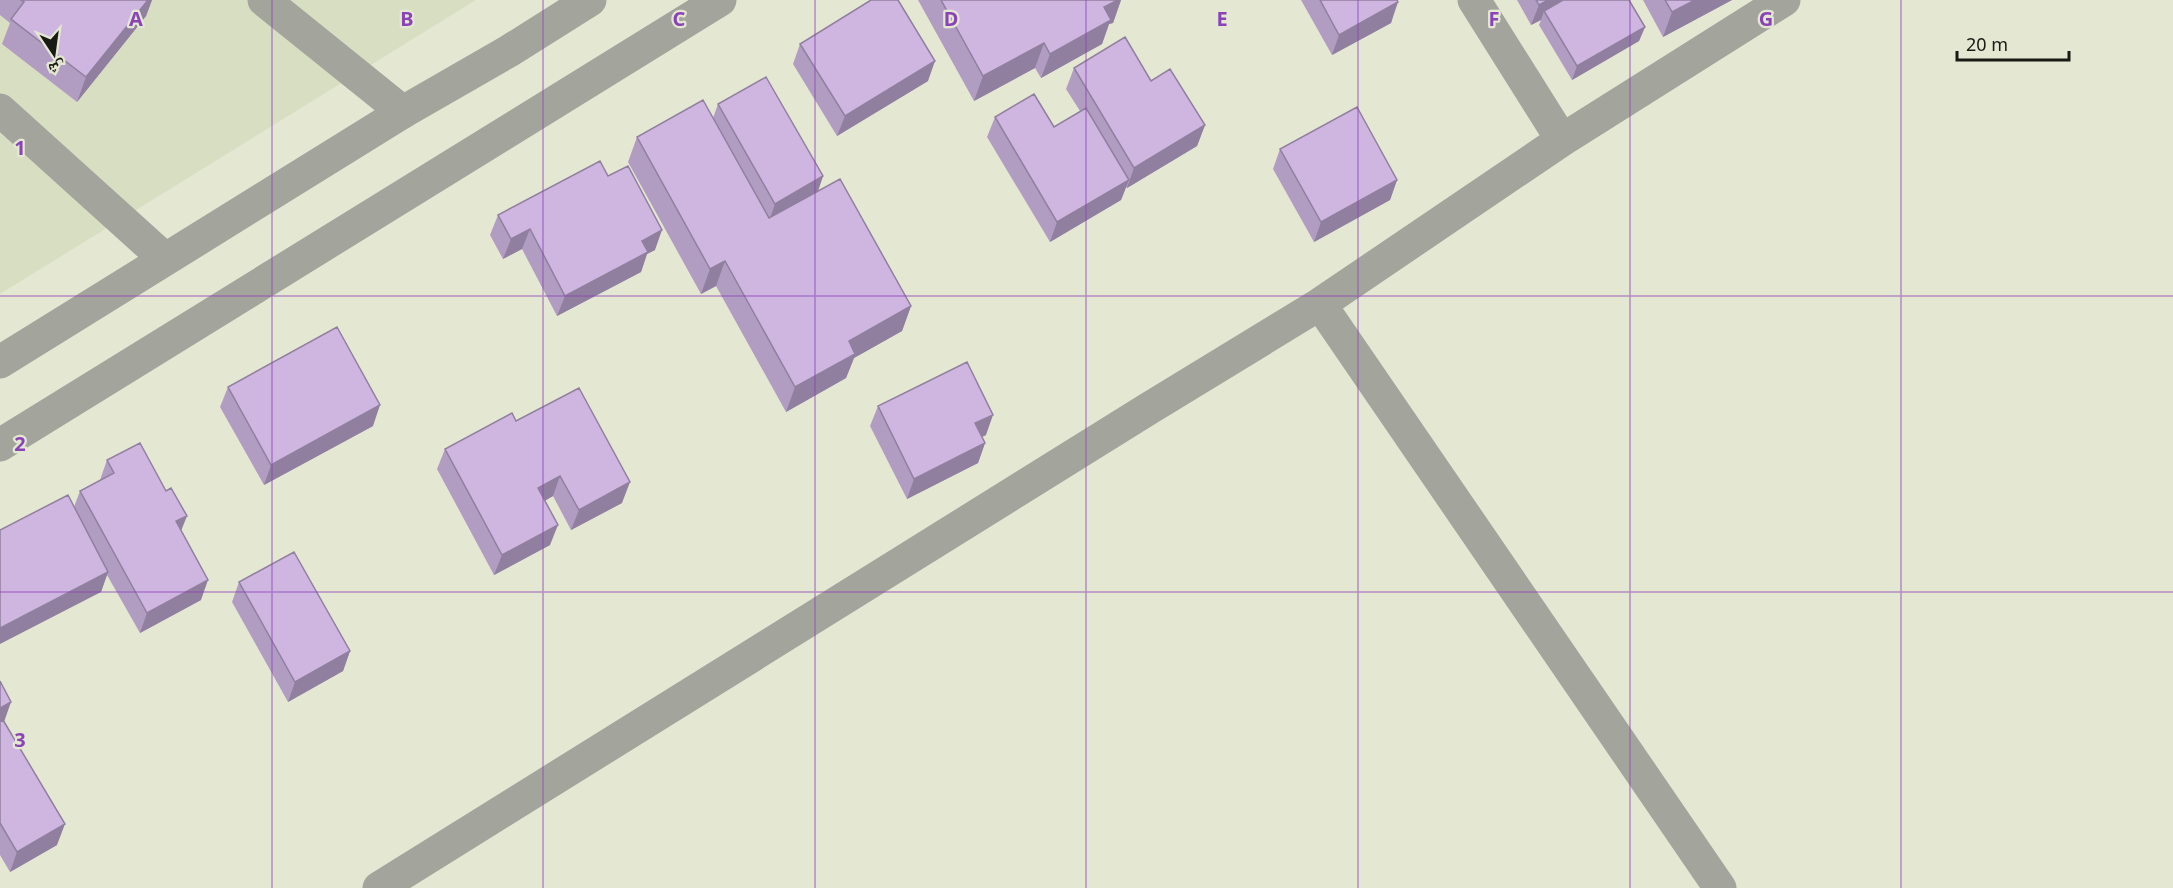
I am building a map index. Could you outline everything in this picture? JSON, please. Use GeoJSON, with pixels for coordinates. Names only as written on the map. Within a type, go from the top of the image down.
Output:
{"type":"FeatureCollection","features":[{"type":"Feature","properties":{"kind":"street"},"geometry":{"type":"LineString","coordinates":[[264,0],[403,112]]}},
{"type":"Feature","properties":{"kind":"street"},"geometry":{"type":"LineString","coordinates":[[0,362],[403,112],[590,0]]}},
{"type":"Feature","properties":{"kind":"street"},"geometry":{"type":"LineString","coordinates":[[0,445],[720,0]]}},
{"type":"Feature","properties":{"kind":"street"},"geometry":{"type":"LineString","coordinates":[[1474,0],[1562,140]]}},
{"type":"Feature","properties":{"kind":"street"},"geometry":{"type":"LineString","coordinates":[[379,888],[1320,304],[1562,140],[1784,0]]}},
{"type":"Feature","properties":{"kind":"street"},"geometry":{"type":"LineString","coordinates":[[0,110],[165,259]]}},
{"type":"Feature","properties":{"kind":"street"},"geometry":{"type":"LineString","coordinates":[[1320,304],[1720,888]]}},
{"type":"Feature","properties":{"kind":"shaded area"},"geometry":{"type":"Polygon","coordinates":[[[0,0],[476,0],[0,294],[0,0]]]}},
{"type":"Feature","properties":{"kind":"building"},"geometry":{"type":"Polygon","coordinates":[[[21,0],[148,0],[86,77],[11,19],[24,2],[21,0]]]}},
{"type":"Feature","properties":{"kind":"building"},"geometry":{"type":"Polygon","coordinates":[[[871,0],[898,0],[935,61],[845,116],[800,44],[871,0]]]}},
{"type":"Feature","properties":{"kind":"building"},"geometry":{"type":"Polygon","coordinates":[[[941,0],[1118,0],[1104,7],[1111,20],[1050,54],[1044,43],[983,76],[941,0]]]}},
{"type":"Feature","properties":{"kind":"building"},"geometry":{"type":"Polygon","coordinates":[[[1320,0],[1397,0],[1398,2],[1339,35],[1320,0]]]}},
{"type":"Feature","properties":{"kind":"building"},"geometry":{"type":"Polygon","coordinates":[[[1536,0],[1548,0],[1539,5],[1536,0]]]}},
{"type":"Feature","properties":{"kind":"building"},"geometry":{"type":"Polygon","coordinates":[[[1563,0],[1629,0],[1645,27],[1577,66],[1544,11],[1563,0]]]}},
{"type":"Feature","properties":{"kind":"building"},"geometry":{"type":"Polygon","coordinates":[[[1665,0],[1695,0],[1672,12],[1665,0]]]}},
{"type":"Feature","properties":{"kind":"building"},"geometry":{"type":"Polygon","coordinates":[[[1125,37],[1151,81],[1170,69],[1205,125],[1134,168],[1074,68],[1125,37]]]}},
{"type":"Feature","properties":{"kind":"building"},"geometry":{"type":"Polygon","coordinates":[[[766,77],[823,176],[775,204],[718,104],[766,77]]]}},
{"type":"Feature","properties":{"kind":"building"},"geometry":{"type":"Polygon","coordinates":[[[1034,94],[1054,127],[1086,108],[1129,180],[1057,222],[995,117],[1034,94]]]}},
{"type":"Feature","properties":{"kind":"building"},"geometry":{"type":"Polygon","coordinates":[[[703,100],[769,218],[840,179],[911,306],[849,341],[855,354],[795,387],[725,261],[710,269],[637,137],[703,100]]]}},
{"type":"Feature","properties":{"kind":"building"},"geometry":{"type":"Polygon","coordinates":[[[1357,107],[1397,180],[1321,222],[1280,149],[1357,107]]]}},
{"type":"Feature","properties":{"kind":"building"},"geometry":{"type":"Polygon","coordinates":[[[600,161],[608,176],[628,166],[662,230],[642,241],[648,252],[565,296],[530,229],[511,239],[498,215],[600,161]]]}},
{"type":"Feature","properties":{"kind":"building"},"geometry":{"type":"Polygon","coordinates":[[[337,327],[380,405],[271,465],[228,387],[337,327]]]}},
{"type":"Feature","properties":{"kind":"building"},"geometry":{"type":"Polygon","coordinates":[[[967,362],[993,415],[975,423],[985,443],[914,479],[878,406],[967,362]]]}},
{"type":"Feature","properties":{"kind":"building"},"geometry":{"type":"Polygon","coordinates":[[[579,388],[630,482],[579,510],[560,476],[538,488],[558,525],[502,555],[445,449],[512,413],[516,421],[579,388]]]}},
{"type":"Feature","properties":{"kind":"building"},"geometry":{"type":"Polygon","coordinates":[[[140,443],[166,491],[171,488],[187,516],[176,521],[208,580],[147,613],[80,491],[114,473],[107,460],[140,443]]]}},
{"type":"Feature","properties":{"kind":"building"},"geometry":{"type":"Polygon","coordinates":[[[68,495],[108,572],[0,628],[0,530],[68,495]]]}},
{"type":"Feature","properties":{"kind":"building"},"geometry":{"type":"Polygon","coordinates":[[[294,552],[350,651],[295,682],[239,582],[294,552]]]}},
{"type":"Feature","properties":{"kind":"building"},"geometry":{"type":"Polygon","coordinates":[[[0,681],[11,702],[0,708],[0,681]]]}},
{"type":"Feature","properties":{"kind":"building"},"geometry":{"type":"Polygon","coordinates":[[[3,720],[65,824],[17,852],[0,823],[0,722],[3,720]]]}}]}
